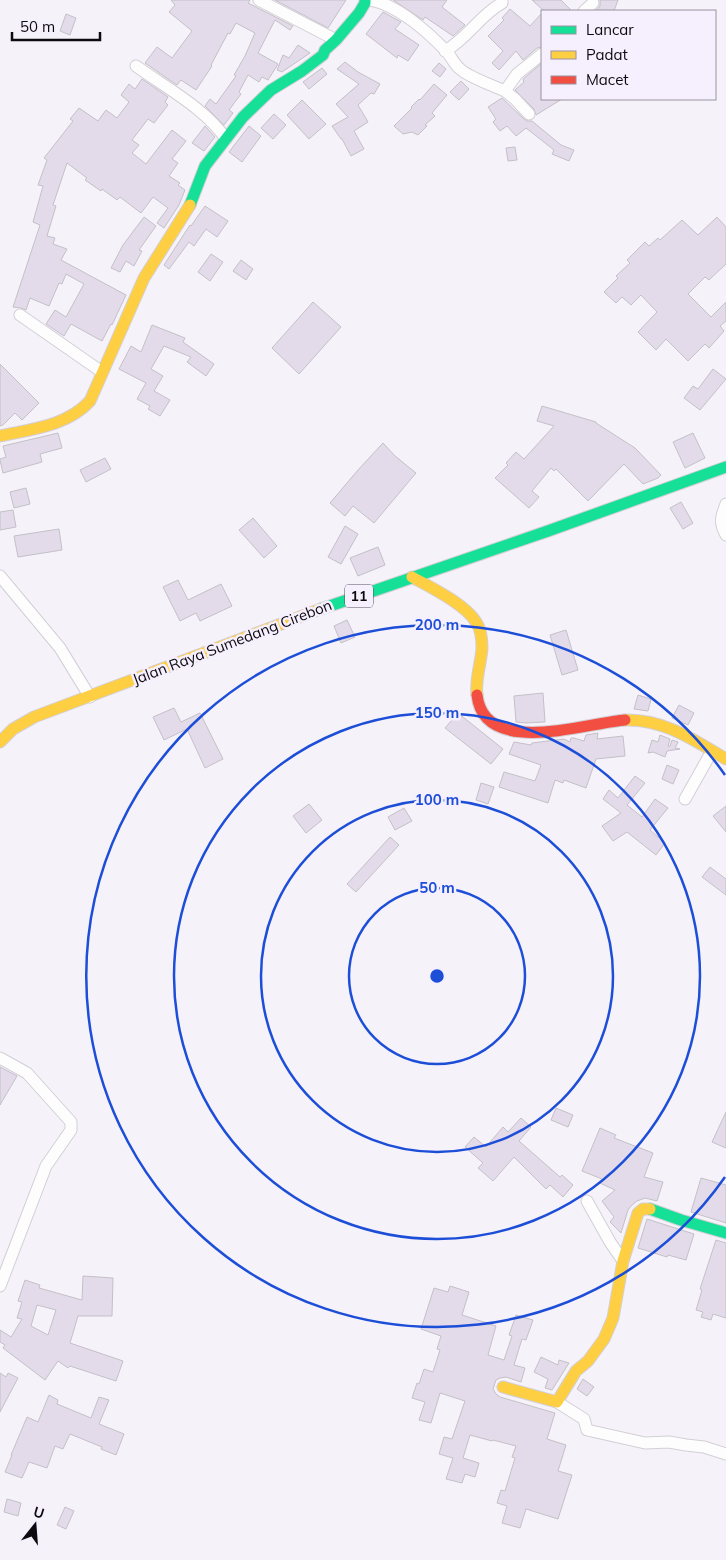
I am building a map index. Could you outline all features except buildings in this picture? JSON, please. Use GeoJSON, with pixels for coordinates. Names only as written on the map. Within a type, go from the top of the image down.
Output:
{"type":"FeatureCollection","features":[{"type":"Feature","properties":{"kind":"main road"},"geometry":{"type":"LineString","coordinates":[[0,436],[46,426],[80,412],[90,401],[144,278],[188,210],[205,166],[243,117],[271,90],[302,71],[323,55],[325,50],[359,13],[365,0]]}},
{"type":"Feature","properties":{"kind":"main road","name":"Jalan Raya Sumedang Cirebon"},"geometry":{"type":"LineString","coordinates":[[0,742],[13,729],[34,717],[159,669],[303,615],[548,531],[726,467]]}},
{"type":"Feature","properties":{"kind":"main road"},"geometry":{"type":"LineString","coordinates":[[412,577],[459,605],[477,622],[482,644],[481,660],[476,679],[477,703],[482,712],[492,722],[504,729],[518,733],[539,734],[579,726],[634,720],[661,724],[689,737],[726,759]]}},
{"type":"Feature","properties":{"kind":"main road"},"geometry":{"type":"LineString","coordinates":[[503,1387],[557,1402],[576,1371],[588,1360],[604,1339],[613,1318],[623,1261],[638,1213],[643,1209],[648,1208],[726,1233]]}},
{"type":"Feature","properties":{"kind":"street"},"geometry":{"type":"LineString","coordinates":[[259,0],[336,40]]}},
{"type":"Feature","properties":{"kind":"street"},"geometry":{"type":"LineString","coordinates":[[445,51],[456,44],[502,0]]}},
{"type":"Feature","properties":{"kind":"street"},"geometry":{"type":"LineString","coordinates":[[378,1],[402,14],[445,51],[460,69],[478,80],[492,84],[505,91],[529,114]]}},
{"type":"Feature","properties":{"kind":"street"},"geometry":{"type":"LineString","coordinates":[[585,10],[593,3]]}},
{"type":"Feature","properties":{"kind":"street"},"geometry":{"type":"LineString","coordinates":[[505,91],[517,74],[541,55]]}},
{"type":"Feature","properties":{"kind":"street"},"geometry":{"type":"LineString","coordinates":[[136,66],[197,109],[214,123],[226,139]]}},
{"type":"Feature","properties":{"kind":"street"},"geometry":{"type":"LineString","coordinates":[[20,315],[102,372]]}},
{"type":"Feature","properties":{"kind":"street"},"geometry":{"type":"LineString","coordinates":[[726,504],[721,523],[726,536]]}},
{"type":"Feature","properties":{"kind":"street"},"geometry":{"type":"LineString","coordinates":[[0,576],[60,648],[90,696]]}},
{"type":"Feature","properties":{"kind":"street"},"geometry":{"type":"LineString","coordinates":[[685,799],[712,751]]}},
{"type":"Feature","properties":{"kind":"street"},"geometry":{"type":"LineString","coordinates":[[0,1058],[27,1073],[71,1122],[71,1130],[46,1166],[0,1286]]}},
{"type":"Feature","properties":{"kind":"street"},"geometry":{"type":"LineString","coordinates":[[587,1201],[623,1261]]}},
{"type":"Feature","properties":{"kind":"street"},"geometry":{"type":"LineString","coordinates":[[557,1402],[584,1419],[587,1430],[645,1443],[670,1442],[704,1447],[726,1454]]}},
{"type":"Feature","properties":{"kind":"traffic: fast"},"geometry":{"type":"LineString","coordinates":[[190,205],[205,166],[243,117],[271,90],[302,71],[323,55],[325,50],[359,13],[365,0]]}},
{"type":"Feature","properties":{"kind":"traffic: fast"},"geometry":{"type":"LineString","coordinates":[[321,609],[548,531],[726,467]]}},
{"type":"Feature","properties":{"kind":"traffic: fast"},"geometry":{"type":"LineString","coordinates":[[650,1209],[726,1233]]}},
{"type":"Feature","properties":{"kind":"traffic: slow"},"geometry":{"type":"LineString","coordinates":[[0,436],[60,421],[71,416],[90,401],[144,278],[190,205]]}},
{"type":"Feature","properties":{"kind":"traffic: slow"},"geometry":{"type":"LineString","coordinates":[[412,577],[456,602],[471,615],[478,625],[482,648],[477,695]]}},
{"type":"Feature","properties":{"kind":"traffic: slow"},"geometry":{"type":"LineString","coordinates":[[0,742],[13,729],[34,717],[321,609]]}},
{"type":"Feature","properties":{"kind":"traffic: slow"},"geometry":{"type":"LineString","coordinates":[[625,720],[653,723],[666,727],[690,738],[726,759]]}},
{"type":"Feature","properties":{"kind":"traffic: slow"},"geometry":{"type":"LineString","coordinates":[[503,1387],[557,1402],[576,1371],[588,1361],[604,1339],[613,1318],[623,1261],[638,1213],[643,1209],[650,1209]]}},
{"type":"Feature","properties":{"kind":"traffic: jam"},"geometry":{"type":"LineString","coordinates":[[477,695],[484,714],[498,726],[517,731],[563,730],[625,720]]}}]}
